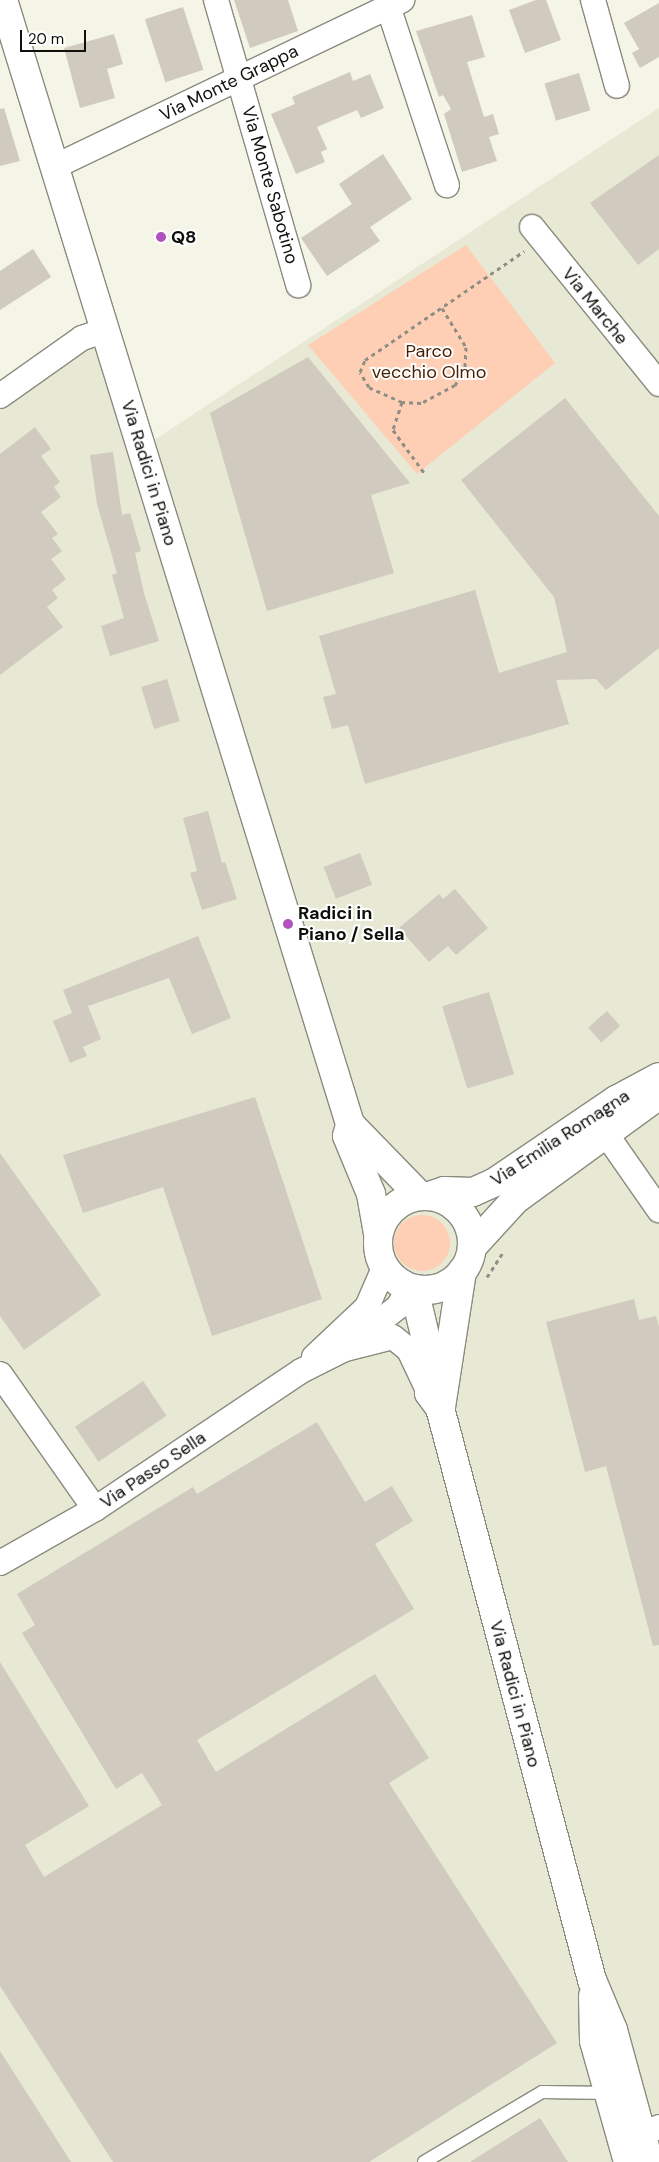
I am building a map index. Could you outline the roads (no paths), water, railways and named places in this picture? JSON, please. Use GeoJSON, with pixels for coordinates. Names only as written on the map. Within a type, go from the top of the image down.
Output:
{"type":"FeatureCollection","features":[{"type":"Feature","properties":{"kind":"street","name":"Via Monte Sabotino"},"geometry":{"type":"LineString","coordinates":[[216,0],[298,285]]}},
{"type":"Feature","properties":{"kind":"street"},"geometry":{"type":"LineString","coordinates":[[593,0],[617,86]]}},
{"type":"Feature","properties":{"kind":"street","name":"Via Monte Grappa"},"geometry":{"type":"LineString","coordinates":[[56,166],[240,78],[392,2]]}},
{"type":"Feature","properties":{"kind":"street"},"geometry":{"type":"LineString","coordinates":[[392,2],[447,185]]}},
{"type":"Feature","properties":{"kind":"street","name":"Via Radici in Piano"},"geometry":{"type":"LineString","coordinates":[[7,11],[350,1124]]}},
{"type":"Feature","properties":{"kind":"street","name":"Via Marche"},"geometry":{"type":"LineString","coordinates":[[536,233],[659,384]]}},
{"type":"Feature","properties":{"kind":"street"},"geometry":{"type":"LineString","coordinates":[[0,396],[82,338],[106,330]]}},
{"type":"Feature","properties":{"kind":"street","name":"Via Emilia Romagna"},"geometry":{"type":"LineString","coordinates":[[425,1196],[444,1191],[473,1192],[495,1182],[616,1100],[659,1077]]}},
{"type":"Feature","properties":{"kind":"street","name":"Via Emilia Romagna"},"geometry":{"type":"LineString","coordinates":[[472,1247],[514,1200],[659,1095]]}},
{"type":"Feature","properties":{"kind":"street"},"geometry":{"type":"LineString","coordinates":[[435,1401],[472,1279],[471,1233],[457,1208],[425,1196],[350,1124],[347,1136],[370,1194],[378,1232],[377,1244],[384,1268],[412,1288],[445,1286],[472,1279]]}},
{"type":"Feature","properties":{"kind":"street"},"geometry":{"type":"LineString","coordinates":[[606,1134],[659,1210]]}},
{"type":"Feature","properties":{"kind":"street"},"geometry":{"type":"LineString","coordinates":[[378,1232],[393,1207],[425,1196]]}},
{"type":"Feature","properties":{"kind":"street","name":"Via Passo Sella"},"geometry":{"type":"LineString","coordinates":[[301,1371],[367,1307],[384,1268]]}},
{"type":"Feature","properties":{"kind":"street"},"geometry":{"type":"LineString","coordinates":[[412,1288],[428,1348],[435,1401]]}},
{"type":"Feature","properties":{"kind":"street","name":"Via Passo Sella"},"geometry":{"type":"LineString","coordinates":[[346,1349],[358,1335],[398,1307],[412,1288]]}},
{"type":"Feature","properties":{"kind":"street","name":"Via Passo Sella"},"geometry":{"type":"LineString","coordinates":[[0,1563],[95,1509],[301,1371],[346,1349],[393,1337],[409,1350],[435,1401]]}},
{"type":"Feature","properties":{"kind":"street"},"geometry":{"type":"LineString","coordinates":[[0,1374],[95,1509]]}},
{"type":"Feature","properties":{"kind":"street","name":"Via Radici in Piano"},"geometry":{"type":"LineString","coordinates":[[435,1401],[592,1980]]}},
{"type":"Feature","properties":{"kind":"street"},"geometry":{"type":"LineString","coordinates":[[592,1980],[597,2050],[628,2162]]}},
{"type":"Feature","properties":{"kind":"street"},"geometry":{"type":"LineString","coordinates":[[592,1980],[613,2030],[650,2131],[649,2162]]}},
{"type":"Feature","properties":{"kind":"street"},"geometry":{"type":"LineString","coordinates":[[597,2050],[611,2061],[627,2122],[650,2131]]}},
{"type":"Feature","properties":{"kind":"street"},"geometry":{"type":"LineString","coordinates":[[638,2162],[634,2146],[650,2131]]}},
{"type":"Feature","properties":{"kind":"lane"},"geometry":{"type":"LineString","coordinates":[[424,2162],[542,2092],[609,2093]]}},
{"type":"Feature","properties":{"kind":"place","name":"Q8"},"geometry":{"type":"Point","coordinates":[161,237]}},
{"type":"Feature","properties":{"kind":"place","name":"Radici in Piano / Sella"},"geometry":{"type":"Point","coordinates":[288,924]}},
{"type":"Feature","properties":{"kind":"park label","name":"Parco vecchio Olmo"},"geometry":{"type":"Point","coordinates":[429,362]}}]}
